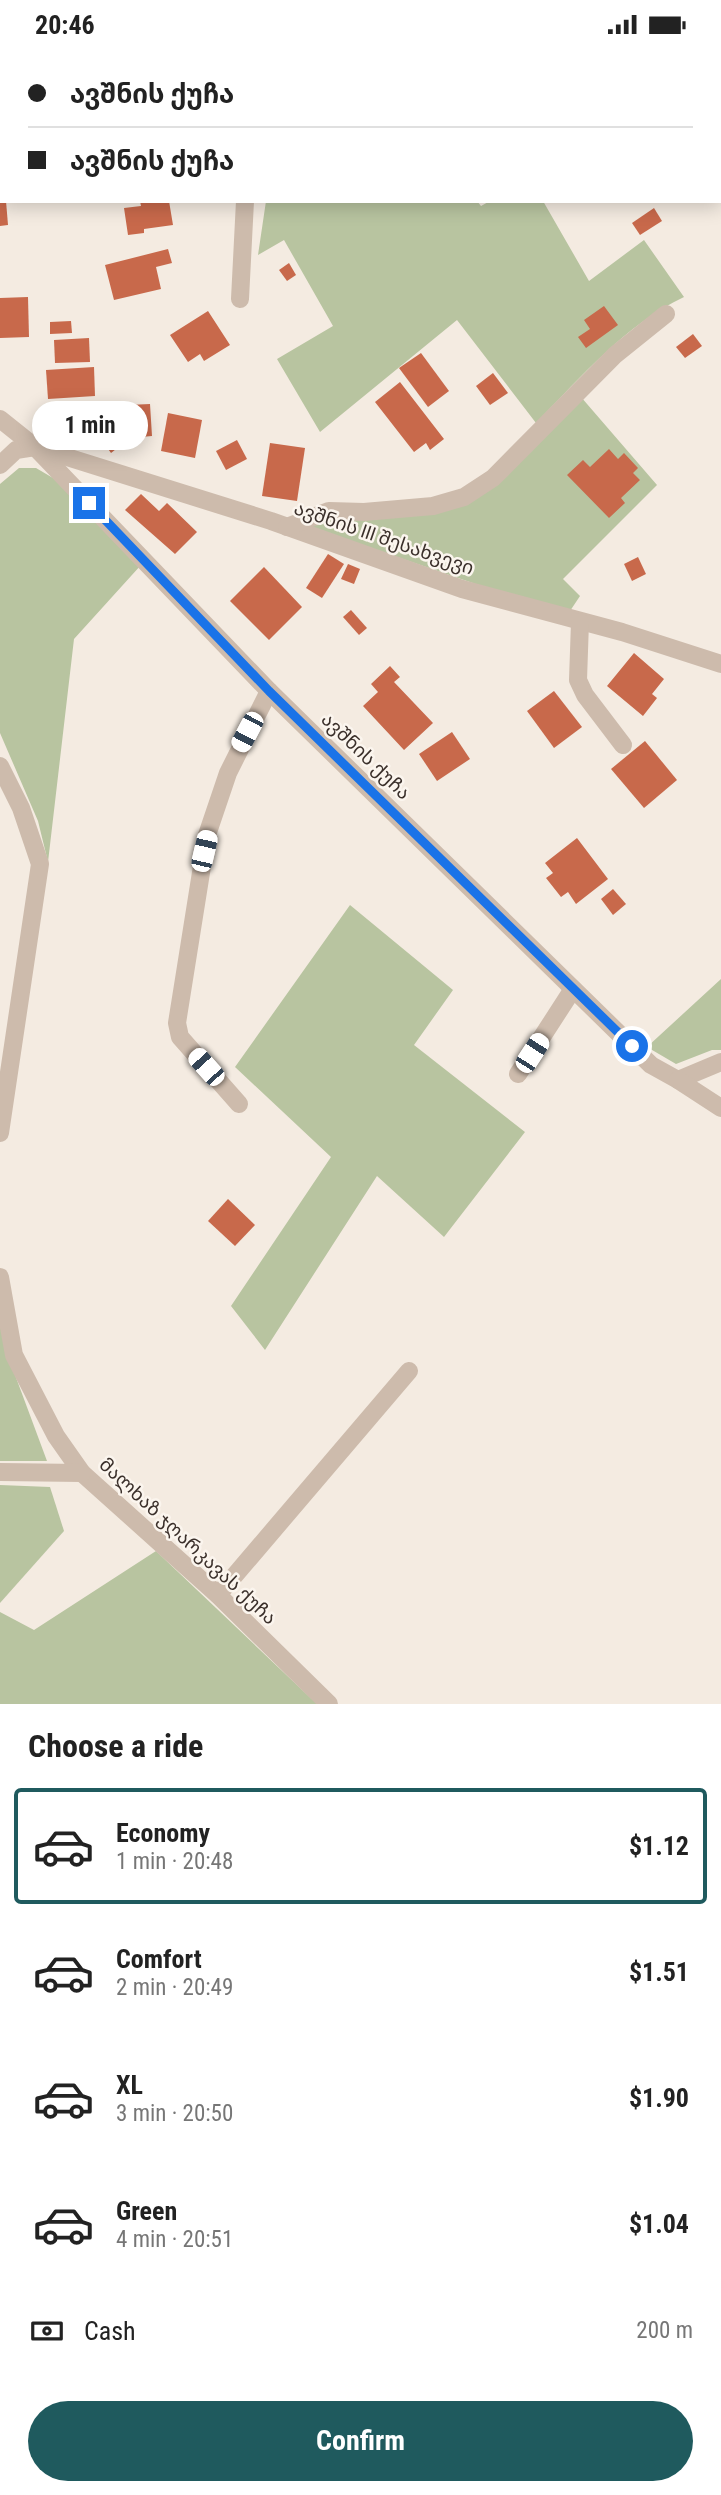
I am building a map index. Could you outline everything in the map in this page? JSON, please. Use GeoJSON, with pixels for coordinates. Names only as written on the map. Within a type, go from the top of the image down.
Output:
{"type":"FeatureCollection","features":[{"type":"Feature","properties":{"kind":"street"},"geometry":{"type":"LineString","coordinates":[[240,299],[245,203]]}},
{"type":"Feature","properties":{"kind":"street"},"geometry":{"type":"LineString","coordinates":[[288,527],[305,517],[330,511],[364,512],[433,506],[464,497],[494,478],[615,355],[666,314]]}},
{"type":"Feature","properties":{"kind":"street","name":"ავშნის ქუჩა"},"geometry":{"type":"LineString","coordinates":[[0,419],[35,447],[269,691],[651,1065],[721,1108]]}},
{"type":"Feature","properties":{"kind":"street"},"geometry":{"type":"LineString","coordinates":[[0,465],[16,450],[35,447]]}},
{"type":"Feature","properties":{"kind":"street","name":"ავშნის III შესახვევი"},"geometry":{"type":"LineString","coordinates":[[35,447],[288,527],[462,589],[622,632],[721,664]]}},
{"type":"Feature","properties":{"kind":"street"},"geometry":{"type":"LineString","coordinates":[[580,622],[578,680],[584,695],[623,745]]}},
{"type":"Feature","properties":{"kind":"street"},"geometry":{"type":"LineString","coordinates":[[239,1104],[180,1037],[177,1023],[207,835],[228,773],[269,691]]}},
{"type":"Feature","properties":{"kind":"street"},"geometry":{"type":"LineString","coordinates":[[0,766],[21,808],[40,864],[0,1133]]}},
{"type":"Feature","properties":{"kind":"street"},"geometry":{"type":"LineString","coordinates":[[518,1074],[573,989]]}},
{"type":"Feature","properties":{"kind":"street"},"geometry":{"type":"LineString","coordinates":[[677,1080],[721,1062]]}},
{"type":"Feature","properties":{"kind":"street","name":"მალხაზ ჯღარკავას ქუჩა"},"geometry":{"type":"LineString","coordinates":[[0,1277],[14,1355],[56,1436],[82,1473],[218,1595],[329,1704]]}},
{"type":"Feature","properties":{"kind":"street"},"geometry":{"type":"LineString","coordinates":[[218,1595],[409,1371]]}},
{"type":"Feature","properties":{"kind":"street"},"geometry":{"type":"LineString","coordinates":[[0,1472],[82,1473]]}},
{"type":"Feature","properties":{"kind":"green space"},"geometry":{"type":"Polygon","coordinates":[[[266,203],[479,203],[481,206],[486,203],[544,203],[589,281],[644,240],[684,297],[642,322],[623,337],[536,423],[457,320],[320,432],[277,359],[333,326],[284,240],[258,255],[266,203]]]}},
{"type":"Feature","properties":{"kind":"green space"},"geometry":{"type":"Polygon","coordinates":[[[581,397],[657,485],[563,579],[580,596],[570,611],[490,589],[310,527],[326,519],[465,504],[581,397]]]}},
{"type":"Feature","properties":{"kind":"green space"},"geometry":{"type":"Polygon","coordinates":[[[19,468],[36,468],[53,478],[141,565],[74,639],[48,862],[38,821],[0,733],[0,484],[19,468]]]}},
{"type":"Feature","properties":{"kind":"green space"},"geometry":{"type":"Polygon","coordinates":[[[350,905],[453,990],[414,1045],[525,1132],[444,1237],[377,1176],[265,1350],[231,1306],[331,1157],[235,1067],[350,905]]]}},
{"type":"Feature","properties":{"kind":"green space"},"geometry":{"type":"Polygon","coordinates":[[[721,979],[721,1050],[712,1050],[676,1064],[647,1047],[721,979]]]}},
{"type":"Feature","properties":{"kind":"green space"},"geometry":{"type":"Polygon","coordinates":[[[0,1320],[8,1356],[47,1461],[0,1461],[0,1320]]]}},
{"type":"Feature","properties":{"kind":"green space"},"geometry":{"type":"Polygon","coordinates":[[[0,1485],[50,1487],[64,1531],[0,1603],[0,1485]]]}},
{"type":"Feature","properties":{"kind":"green space"},"geometry":{"type":"Polygon","coordinates":[[[156,1551],[317,1704],[0,1704],[0,1612],[34,1630],[156,1551]]]}},
{"type":"Feature","properties":{"kind":"building"},"geometry":{"type":"Polygon","coordinates":[[[0,203],[6,203],[8,225],[0,226],[0,203]]]}},
{"type":"Feature","properties":{"kind":"building"},"geometry":{"type":"Polygon","coordinates":[[[140,203],[169,203],[173,225],[144,229],[144,233],[128,235],[124,208],[141,206],[140,203]]]}},
{"type":"Feature","properties":{"kind":"building"},"geometry":{"type":"Polygon","coordinates":[[[654,208],[662,221],[640,235],[632,223],[654,208]]]}},
{"type":"Feature","properties":{"kind":"building"},"geometry":{"type":"Polygon","coordinates":[[[168,249],[172,263],[156,267],[161,289],[114,300],[105,265],[168,249]]]}},
{"type":"Feature","properties":{"kind":"building"},"geometry":{"type":"Polygon","coordinates":[[[289,263],[296,275],[287,281],[279,270],[289,263]]]}},
{"type":"Feature","properties":{"kind":"building"},"geometry":{"type":"Polygon","coordinates":[[[28,297],[29,337],[0,338],[0,298],[28,297]]]}},
{"type":"Feature","properties":{"kind":"building"},"geometry":{"type":"Polygon","coordinates":[[[604,306],[618,325],[586,348],[578,337],[590,329],[584,320],[604,306]]]}},
{"type":"Feature","properties":{"kind":"building"},"geometry":{"type":"Polygon","coordinates":[[[208,311],[230,345],[204,361],[200,354],[188,362],[170,335],[208,311]]]}},
{"type":"Feature","properties":{"kind":"building"},"geometry":{"type":"Polygon","coordinates":[[[71,321],[72,333],[50,334],[50,322],[71,321]]]}},
{"type":"Feature","properties":{"kind":"building"},"geometry":{"type":"Polygon","coordinates":[[[693,334],[702,346],[685,358],[676,347],[693,334]]]}},
{"type":"Feature","properties":{"kind":"building"},"geometry":{"type":"Polygon","coordinates":[[[89,338],[90,362],[55,363],[54,340],[89,338]]]}},
{"type":"Feature","properties":{"kind":"building"},"geometry":{"type":"Polygon","coordinates":[[[421,353],[449,391],[428,407],[399,368],[421,353]]]}},
{"type":"Feature","properties":{"kind":"building"},"geometry":{"type":"Polygon","coordinates":[[[94,367],[95,396],[48,399],[46,370],[94,367]]]}},
{"type":"Feature","properties":{"kind":"building"},"geometry":{"type":"Polygon","coordinates":[[[493,373],[508,393],[490,405],[476,386],[493,373]]]}},
{"type":"Feature","properties":{"kind":"building"},"geometry":{"type":"Polygon","coordinates":[[[400,382],[444,439],[430,450],[426,443],[414,452],[375,402],[400,382]]]}},
{"type":"Feature","properties":{"kind":"building"},"geometry":{"type":"Polygon","coordinates":[[[95,401],[108,407],[130,438],[111,453],[94,429],[58,428],[57,402],[95,401]]]}},
{"type":"Feature","properties":{"kind":"building"},"geometry":{"type":"Polygon","coordinates":[[[150,404],[152,436],[130,438],[128,405],[150,404]]]}},
{"type":"Feature","properties":{"kind":"building"},"geometry":{"type":"Polygon","coordinates":[[[168,413],[202,420],[195,458],[161,451],[168,413]]]}},
{"type":"Feature","properties":{"kind":"building"},"geometry":{"type":"Polygon","coordinates":[[[237,440],[247,459],[226,470],[216,451],[237,440]]]}},
{"type":"Feature","properties":{"kind":"building"},"geometry":{"type":"Polygon","coordinates":[[[270,443],[305,448],[297,501],[262,496],[270,443]]]}},
{"type":"Feature","properties":{"kind":"building"},"geometry":{"type":"Polygon","coordinates":[[[609,449],[618,459],[624,453],[638,468],[633,473],[640,480],[621,498],[625,503],[609,518],[567,475],[583,460],[590,467],[609,449]]]}},
{"type":"Feature","properties":{"kind":"building"},"geometry":{"type":"Polygon","coordinates":[[[141,494],[159,511],[167,503],[197,532],[175,554],[125,510],[141,494]]]}},
{"type":"Feature","properties":{"kind":"building"},"geometry":{"type":"Polygon","coordinates":[[[328,554],[344,564],[322,598],[306,588],[328,554]]]}},
{"type":"Feature","properties":{"kind":"building"},"geometry":{"type":"Polygon","coordinates":[[[638,557],[646,574],[632,581],[624,564],[638,557]]]}},
{"type":"Feature","properties":{"kind":"building"},"geometry":{"type":"Polygon","coordinates":[[[348,564],[360,569],[354,584],[341,579],[348,564]]]}},
{"type":"Feature","properties":{"kind":"building"},"geometry":{"type":"Polygon","coordinates":[[[264,567],[302,607],[269,640],[230,601],[264,567]]]}},
{"type":"Feature","properties":{"kind":"building"},"geometry":{"type":"Polygon","coordinates":[[[351,610],[367,628],[359,635],[343,617],[351,610]]]}},
{"type":"Feature","properties":{"kind":"building"},"geometry":{"type":"Polygon","coordinates":[[[634,653],[664,679],[652,694],[657,698],[643,716],[607,686],[634,653]]]}},
{"type":"Feature","properties":{"kind":"building"},"geometry":{"type":"Polygon","coordinates":[[[390,666],[400,677],[394,682],[433,723],[404,750],[363,706],[378,692],[371,684],[390,666]]]}},
{"type":"Feature","properties":{"kind":"building"},"geometry":{"type":"Polygon","coordinates":[[[554,691],[582,727],[554,748],[527,711],[554,691]]]}},
{"type":"Feature","properties":{"kind":"building"},"geometry":{"type":"Polygon","coordinates":[[[452,732],[470,759],[437,781],[419,754],[452,732]]]}},
{"type":"Feature","properties":{"kind":"building"},"geometry":{"type":"Polygon","coordinates":[[[645,741],[677,780],[644,808],[611,769],[645,741]]]}},
{"type":"Feature","properties":{"kind":"building"},"geometry":{"type":"Polygon","coordinates":[[[577,838],[608,879],[576,904],[568,892],[561,897],[546,878],[553,873],[545,863],[577,838]]]}},
{"type":"Feature","properties":{"kind":"building"},"geometry":{"type":"Polygon","coordinates":[[[613,889],[626,904],[613,915],[601,899],[613,889]]]}},
{"type":"Feature","properties":{"kind":"building"},"geometry":{"type":"Polygon","coordinates":[[[228,1199],[255,1225],[235,1246],[208,1221],[228,1199]]]}},
{"type":"Feature","properties":{"kind":"route"},"geometry":{"type":"LineString","coordinates":[[89,503],[269,691],[632,1046]]}}]}
